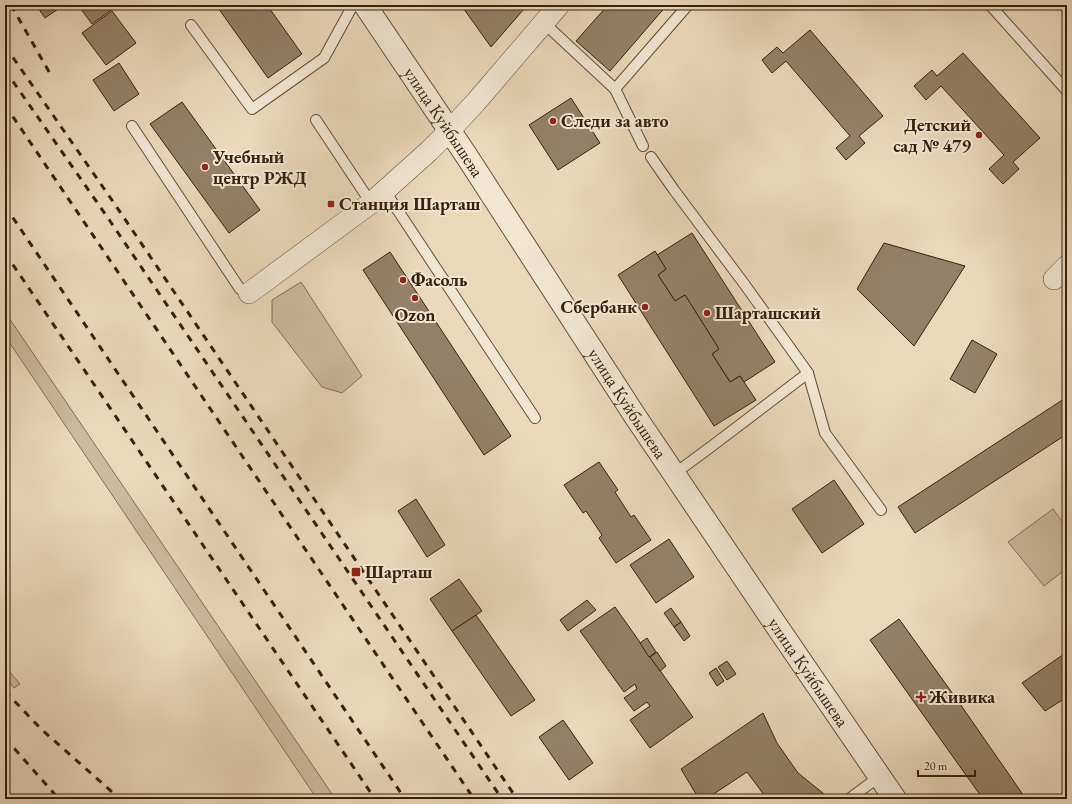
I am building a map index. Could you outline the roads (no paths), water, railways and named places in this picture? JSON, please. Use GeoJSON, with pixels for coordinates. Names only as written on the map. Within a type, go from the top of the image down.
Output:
{"type":"FeatureCollection","features":[{"type":"Feature","properties":{"kind":"street","name":"улица Куйбышева"},"geometry":{"type":"LineString","coordinates":[[365,5],[635,416],[895,799]]}},
{"type":"Feature","properties":{"kind":"street"},"geometry":{"type":"LineString","coordinates":[[249,293],[378,197],[429,151],[481,96],[553,10]]}},
{"type":"Feature","properties":{"kind":"lane"},"geometry":{"type":"LineString","coordinates":[[191,25],[252,109],[324,58],[353,5]]}},
{"type":"Feature","properties":{"kind":"lane"},"geometry":{"type":"LineString","coordinates":[[615,89],[688,5]]}},
{"type":"Feature","properties":{"kind":"lane"},"geometry":{"type":"LineString","coordinates":[[990,5],[1067,91]]}},
{"type":"Feature","properties":{"kind":"lane"},"geometry":{"type":"LineString","coordinates":[[553,10],[615,89],[643,146]]}},
{"type":"Feature","properties":{"kind":"lane"},"geometry":{"type":"LineString","coordinates":[[316,120],[378,197],[535,418]]}},
{"type":"Feature","properties":{"kind":"lane"},"geometry":{"type":"LineString","coordinates":[[132,126],[240,289],[249,293]]}},
{"type":"Feature","properties":{"kind":"lane"},"geometry":{"type":"LineString","coordinates":[[651,157],[808,373],[825,432],[881,510]]}},
{"type":"Feature","properties":{"kind":"lane"},"geometry":{"type":"LineString","coordinates":[[674,474],[808,373]]}},
{"type":"Feature","properties":{"kind":"lane"},"geometry":{"type":"LineString","coordinates":[[849,799],[880,776]]}},
{"type":"Feature","properties":{"kind":"railway"},"geometry":{"type":"LineString","coordinates":[[11,5],[52,77]]}},
{"type":"Feature","properties":{"kind":"railway"},"geometry":{"type":"LineString","coordinates":[[5,46],[114,203],[517,799]]}},
{"type":"Feature","properties":{"kind":"railway"},"geometry":{"type":"LineString","coordinates":[[5,70],[110,221],[502,799]]}},
{"type":"Feature","properties":{"kind":"railway"},"geometry":{"type":"LineString","coordinates":[[5,105],[474,799]]}},
{"type":"Feature","properties":{"kind":"railway"},"geometry":{"type":"LineString","coordinates":[[5,206],[405,799]]}},
{"type":"Feature","properties":{"kind":"railway"},"geometry":{"type":"LineString","coordinates":[[5,253],[375,799]]}},
{"type":"Feature","properties":{"kind":"railway"},"geometry":{"type":"LineString","coordinates":[[5,691],[41,729],[120,799]]}},
{"type":"Feature","properties":{"kind":"railway"},"geometry":{"type":"LineString","coordinates":[[5,738],[59,799]]}},
{"type":"Feature","properties":{"kind":"place","name":"Следи за авто"},"geometry":{"type":"Point","coordinates":[553,121]}},
{"type":"Feature","properties":{"kind":"place","name":"Детский сад № 479"},"geometry":{"type":"Point","coordinates":[979,135]}},
{"type":"Feature","properties":{"kind":"place","name":"Учебный центр РЖД"},"geometry":{"type":"Point","coordinates":[205,167]}},
{"type":"Feature","properties":{"kind":"place","name":"Станция Шарташ"},"geometry":{"type":"Point","coordinates":[331,204]}},
{"type":"Feature","properties":{"kind":"place","name":"Фасоль"},"geometry":{"type":"Point","coordinates":[403,280]}},
{"type":"Feature","properties":{"kind":"place","name":"Ozon"},"geometry":{"type":"Point","coordinates":[415,298]}},
{"type":"Feature","properties":{"kind":"place","name":"Сбербанк"},"geometry":{"type":"Point","coordinates":[645,307]}},
{"type":"Feature","properties":{"kind":"place","name":"Шарташский"},"geometry":{"type":"Point","coordinates":[707,313]}},
{"type":"Feature","properties":{"kind":"place","name":"Шарташ"},"geometry":{"type":"Point","coordinates":[356,572]}},
{"type":"Feature","properties":{"kind":"place","name":"Живика"},"geometry":{"type":"Point","coordinates":[921,697]}}]}
